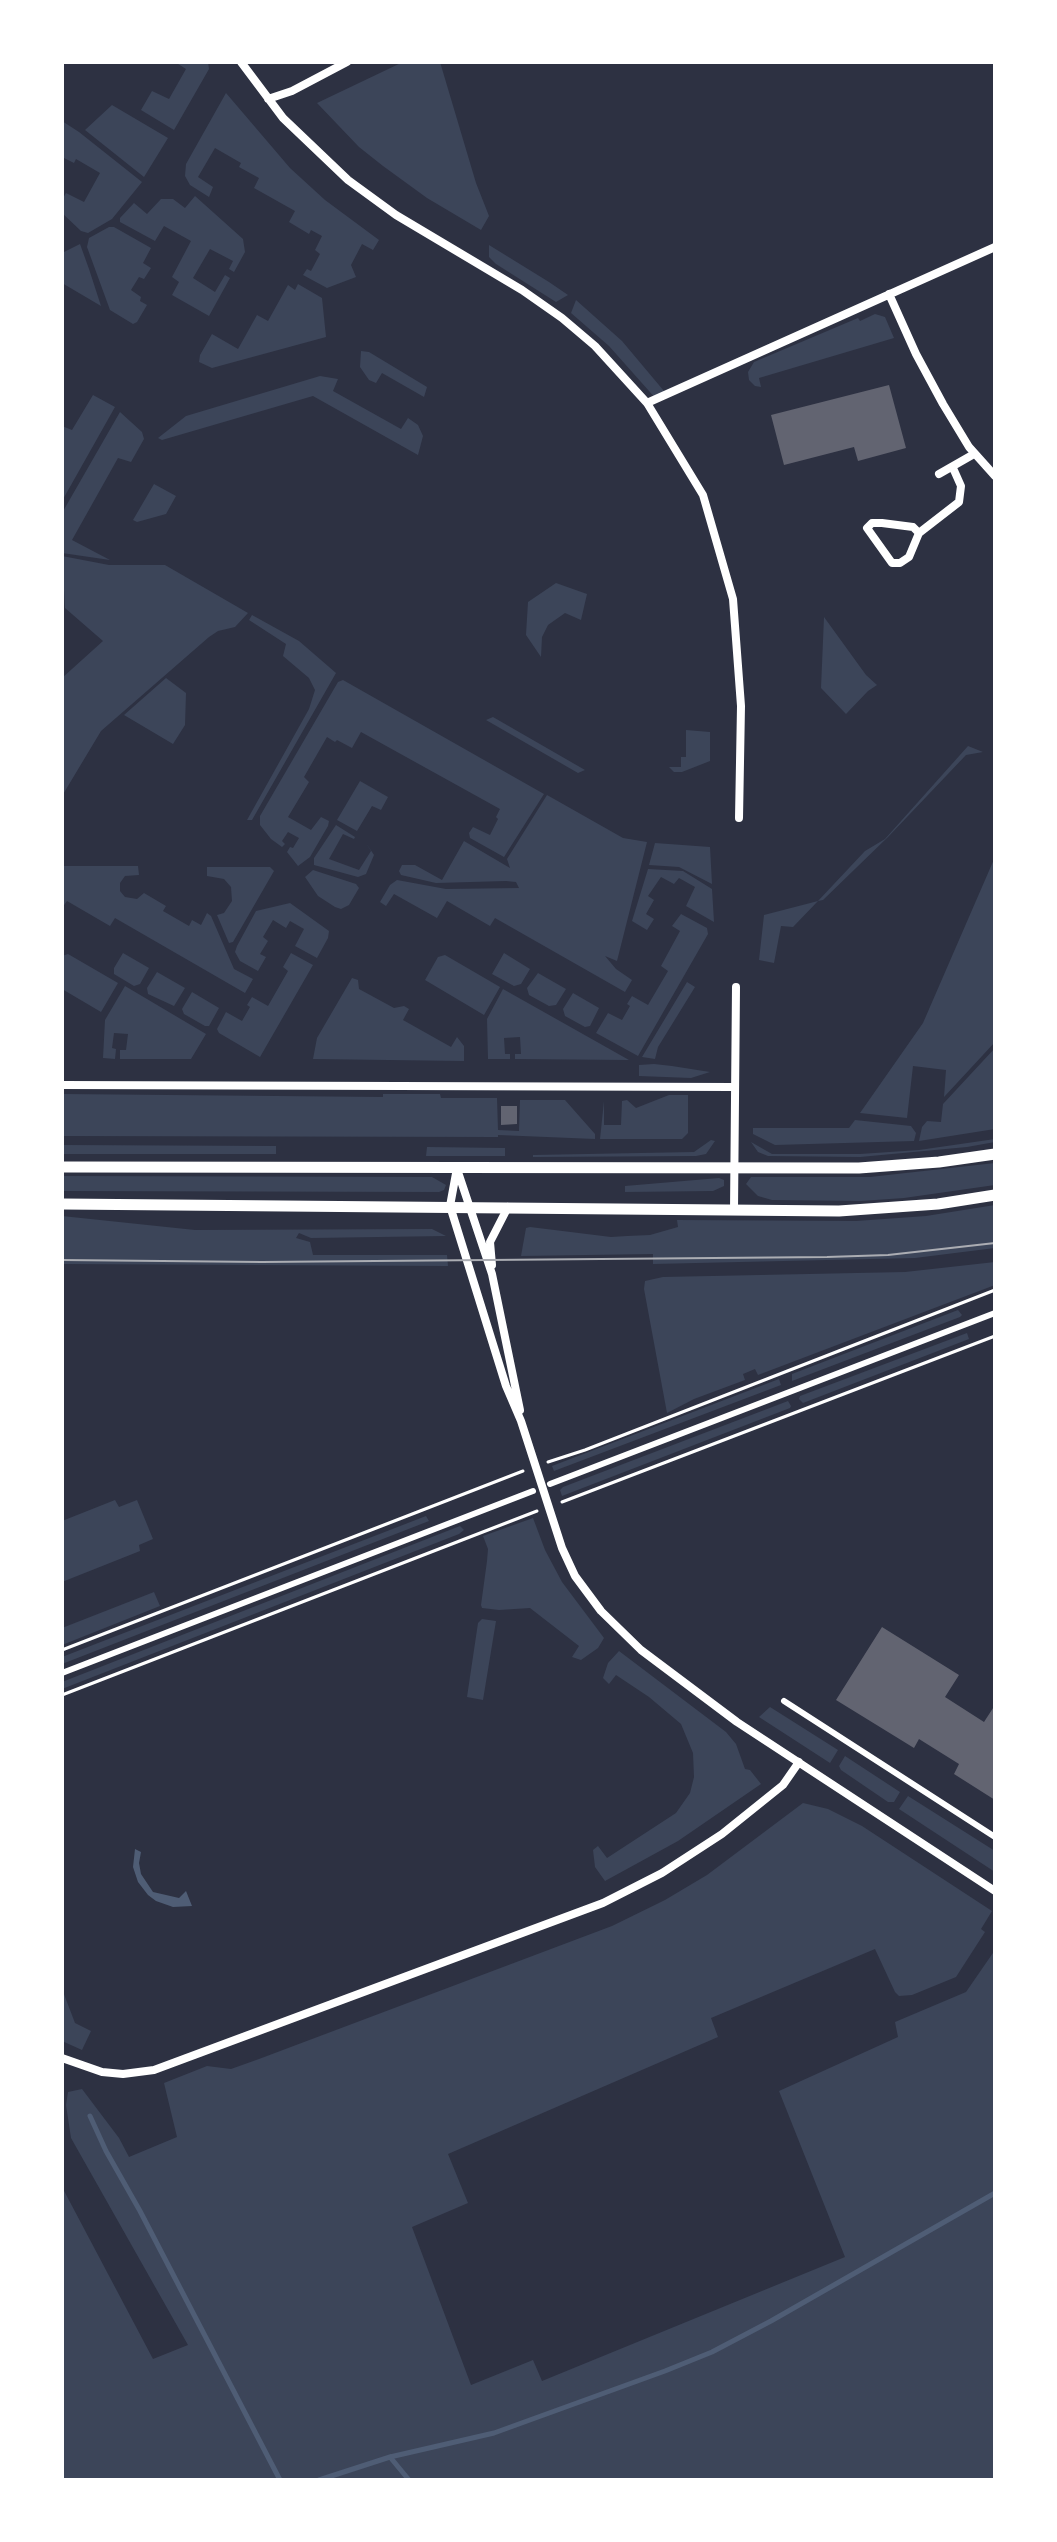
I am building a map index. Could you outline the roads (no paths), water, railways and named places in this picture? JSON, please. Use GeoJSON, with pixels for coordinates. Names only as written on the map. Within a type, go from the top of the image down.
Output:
{"type":"FeatureCollection","features":[{"type":"Feature","properties":{"kind":"main road"},"geometry":{"type":"LineString","coordinates":[[62,1167],[859,1168],[995,1154]]}},
{"type":"Feature","properties":{"kind":"main road"},"geometry":{"type":"LineString","coordinates":[[62,1204],[839,1211],[938,1204],[995,1195]]}},
{"type":"Feature","properties":{"kind":"street"},"geometry":{"type":"LineString","coordinates":[[241,62],[268,99],[315,151],[363,192],[562,318],[608,359],[647,403],[703,495],[733,599],[741,706],[739,818]]}},
{"type":"Feature","properties":{"kind":"street"},"geometry":{"type":"LineString","coordinates":[[268,99],[292,91],[347,62]]}},
{"type":"Feature","properties":{"kind":"street"},"geometry":{"type":"LineString","coordinates":[[647,403],[995,247]]}},
{"type":"Feature","properties":{"kind":"street"},"geometry":{"type":"LineString","coordinates":[[889,294],[926,374],[974,454],[995,476]]}},
{"type":"Feature","properties":{"kind":"street"},"geometry":{"type":"LineString","coordinates":[[939,474],[974,454]]}},
{"type":"Feature","properties":{"kind":"street"},"geometry":{"type":"LineString","coordinates":[[919,533],[913,527],[882,523],[872,523],[867,528],[892,563],[900,563],[909,557],[919,533],[959,502],[961,486],[953,468]]}},
{"type":"Feature","properties":{"kind":"street"},"geometry":{"type":"LineString","coordinates":[[734,1210],[736,987]]}},
{"type":"Feature","properties":{"kind":"street"},"geometry":{"type":"LineString","coordinates":[[62,1085],[733,1087]]}},
{"type":"Feature","properties":{"kind":"street"},"geometry":{"type":"LineString","coordinates":[[457,1168],[467,1206],[492,1274],[519,1398],[521,1421]]}},
{"type":"Feature","properties":{"kind":"street"},"geometry":{"type":"LineString","coordinates":[[457,1168],[450,1206],[506,1386],[521,1421],[562,1548],[575,1576],[601,1611],[622,1634],[737,1722],[995,1891]]}},
{"type":"Feature","properties":{"kind":"street"},"geometry":{"type":"LineString","coordinates":[[492,1274],[490,1242],[508,1206]]}},
{"type":"Feature","properties":{"kind":"street"},"geometry":{"type":"LineString","coordinates":[[550,1484],[995,1313]]}},
{"type":"Feature","properties":{"kind":"street"},"geometry":{"type":"LineString","coordinates":[[62,1673],[533,1491]]}},
{"type":"Feature","properties":{"kind":"street"},"geometry":{"type":"LineString","coordinates":[[784,1701],[995,1837]]}},
{"type":"Feature","properties":{"kind":"street"},"geometry":{"type":"LineString","coordinates":[[62,2058],[102,2072],[154,2070],[603,1903],[662,1873],[722,1834],[783,1785],[799,1762]]}},
{"type":"Feature","properties":{"kind":"waterway"},"geometry":{"type":"LineString","coordinates":[[90,2116],[280,2480]]}},
{"type":"Feature","properties":{"kind":"waterway"},"geometry":{"type":"LineString","coordinates":[[319,2480],[390,2457],[494,2433],[712,2352],[995,2193]]}},
{"type":"Feature","properties":{"kind":"waterway"},"geometry":{"type":"LineString","coordinates":[[390,2457],[409,2480]]}},
{"type":"Feature","properties":{"kind":"tram line"},"geometry":{"type":"LineString","coordinates":[[62,1260],[262,1262],[827,1257],[888,1255],[995,1243]]}}]}
